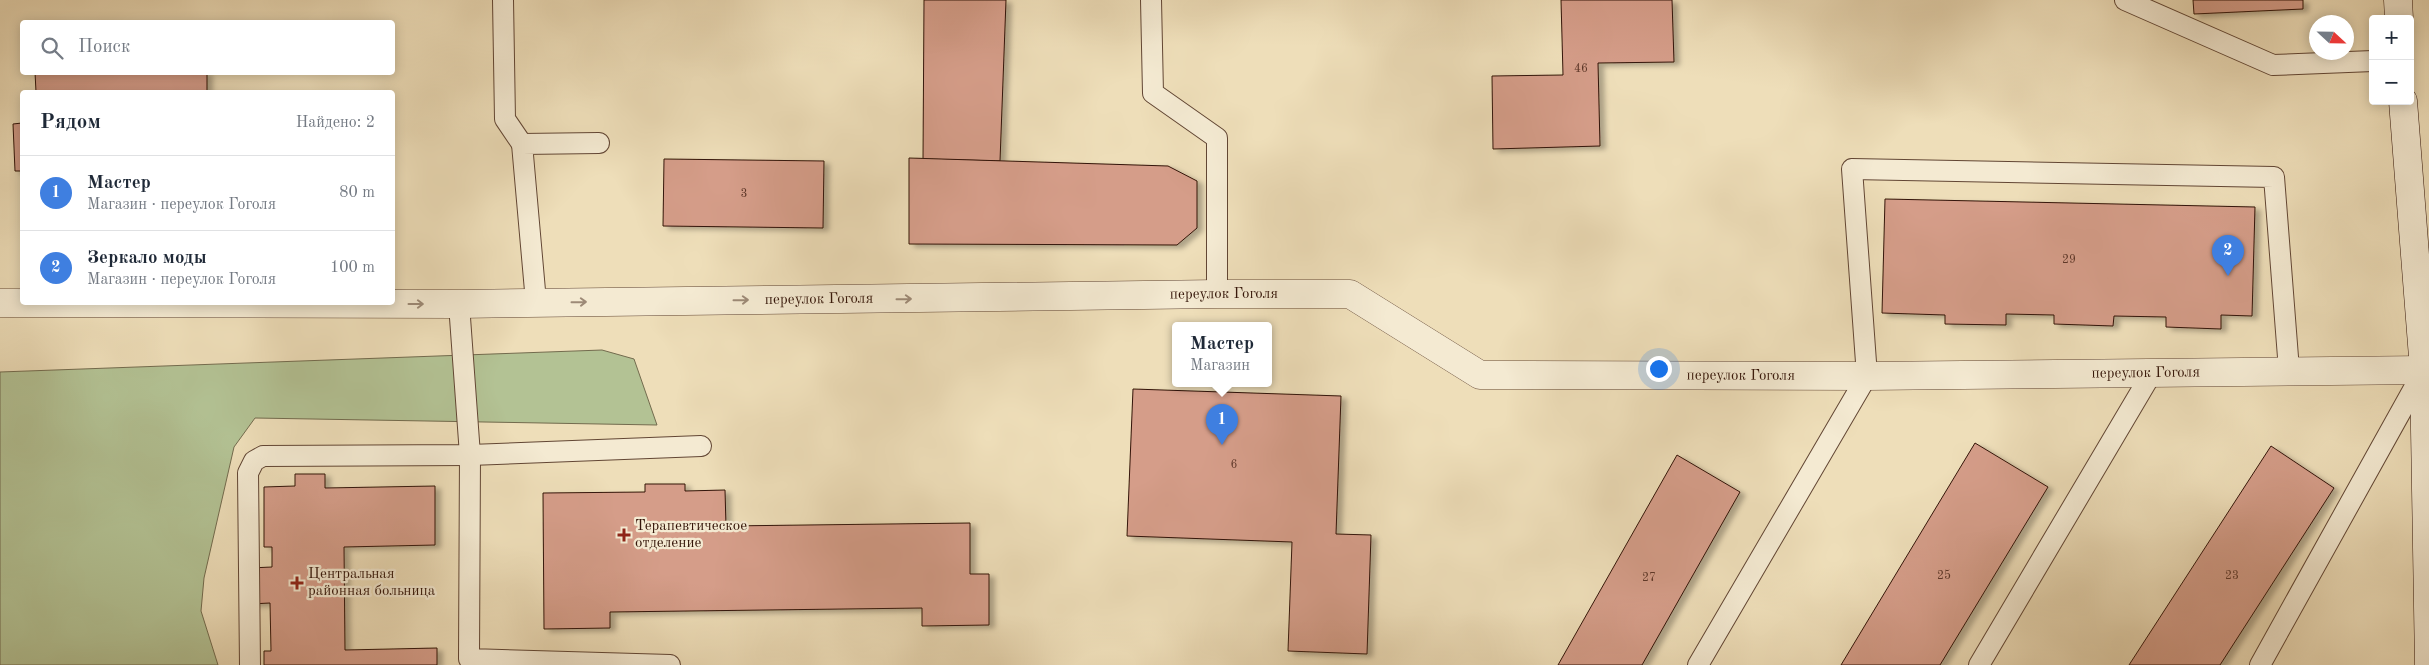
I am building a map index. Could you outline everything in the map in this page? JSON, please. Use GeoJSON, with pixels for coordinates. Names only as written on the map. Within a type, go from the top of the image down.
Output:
{"type":"FeatureCollection","features":[{"type":"Feature","properties":{"kind":"street"},"geometry":{"type":"LineString","coordinates":[[2398,0],[2399,15]]}},
{"type":"Feature","properties":{"kind":"street"},"geometry":{"type":"LineString","coordinates":[[2403,105],[2424,370],[2429,665]]}},
{"type":"Feature","properties":{"kind":"street","name":"переулок Гоголя"},"geometry":{"type":"LineString","coordinates":[[395,304],[1350,294],[1480,375],[1867,376],[2153,371],[2424,370]]}},
{"type":"Feature","properties":{"kind":"street","name":"переулок Гоголя"},"geometry":{"type":"LineString","coordinates":[[0,303],[20,303]]}},
{"type":"Feature","properties":{"kind":"lane"},"geometry":{"type":"LineString","coordinates":[[503,0],[505,119],[522,144],[536,302]]}},
{"type":"Feature","properties":{"kind":"lane"},"geometry":{"type":"LineString","coordinates":[[1151,0],[1153,93],[1217,138],[1217,294]]}},
{"type":"Feature","properties":{"kind":"lane"},"geometry":{"type":"LineString","coordinates":[[2125,0],[2273,65],[2369,61]]}},
{"type":"Feature","properties":{"kind":"lane"},"geometry":{"type":"LineString","coordinates":[[522,144],[599,143]]}},
{"type":"Feature","properties":{"kind":"lane"},"geometry":{"type":"LineString","coordinates":[[1698,665],[1867,376],[1852,169],[2274,177],[2289,370]]}},
{"type":"Feature","properties":{"kind":"lane"},"geometry":{"type":"LineString","coordinates":[[459,304],[470,455],[468,662],[670,665]]}},
{"type":"Feature","properties":{"kind":"lane"},"geometry":{"type":"LineString","coordinates":[[2260,665],[2424,370]]}},
{"type":"Feature","properties":{"kind":"lane"},"geometry":{"type":"LineString","coordinates":[[1978,665],[2153,371]]}},
{"type":"Feature","properties":{"kind":"lane"},"geometry":{"type":"LineString","coordinates":[[250,665],[248,473],[254,462],[263,456],[470,455],[701,446]]}},
{"type":"Feature","properties":{"kind":"green space"},"geometry":{"type":"Polygon","coordinates":[[[602,350],[634,359],[657,425],[255,418],[234,447],[204,578],[201,611],[218,665],[0,665],[0,372],[602,350]]]}},
{"type":"Feature","properties":{"kind":"building"},"geometry":{"type":"Polygon","coordinates":[[[924,0],[1006,0],[1000,161],[923,159],[924,0]]]}},
{"type":"Feature","properties":{"kind":"building"},"geometry":{"type":"Polygon","coordinates":[[[1561,0],[1672,0],[1674,62],[1598,63],[1600,146],[1493,149],[1492,76],[1563,75],[1561,0]]]}},
{"type":"Feature","properties":{"kind":"building"},"geometry":{"type":"Polygon","coordinates":[[[2193,0],[2303,0],[2303,9],[2194,14],[2193,0]]]}},
{"type":"Feature","properties":{"kind":"building"},"geometry":{"type":"Polygon","coordinates":[[[35,75],[207,75],[207,90],[36,90],[35,75]]]}},
{"type":"Feature","properties":{"kind":"building"},"geometry":{"type":"Polygon","coordinates":[[[20,123],[20,171],[15,171],[13,124],[20,123]]]}},
{"type":"Feature","properties":{"kind":"building"},"geometry":{"type":"Polygon","coordinates":[[[909,158],[1168,166],[1197,181],[1197,228],[1177,245],[909,244],[909,158]]]}},
{"type":"Feature","properties":{"kind":"building"},"geometry":{"type":"Polygon","coordinates":[[[664,159],[824,161],[823,228],[663,226],[664,159]]]}},
{"type":"Feature","properties":{"kind":"building"},"geometry":{"type":"Polygon","coordinates":[[[1885,199],[2255,207],[2252,316],[2221,315],[2221,329],[2166,327],[2166,317],[2114,316],[2113,326],[2054,324],[2054,315],[2006,314],[2006,325],[1945,324],[1945,315],[1882,313],[1885,199]]]}},
{"type":"Feature","properties":{"kind":"building"},"geometry":{"type":"Polygon","coordinates":[[[1133,389],[1341,396],[1336,534],[1371,535],[1367,654],[1288,651],[1292,542],[1127,536],[1133,389]]]}},
{"type":"Feature","properties":{"kind":"building"},"geometry":{"type":"Polygon","coordinates":[[[1975,443],[2048,487],[1940,665],[1841,665],[1975,443]]]}},
{"type":"Feature","properties":{"kind":"building"},"geometry":{"type":"Polygon","coordinates":[[[2271,446],[2334,488],[2220,665],[2129,665],[2271,446]]]}},
{"type":"Feature","properties":{"kind":"building"},"geometry":{"type":"Polygon","coordinates":[[[1677,455],[1740,492],[1642,665],[1558,665],[1677,455]]]}},
{"type":"Feature","properties":{"kind":"building","name":"Центральная районная больница"},"geometry":{"type":"Polygon","coordinates":[[[295,474],[325,474],[325,488],[435,486],[435,545],[344,547],[345,650],[437,648],[437,665],[264,665],[264,651],[271,651],[270,603],[250,604],[250,568],[272,567],[272,547],[264,547],[264,487],[295,486],[295,474]]]}},
{"type":"Feature","properties":{"kind":"building"},"geometry":{"type":"Polygon","coordinates":[[[645,484],[685,484],[685,491],[725,490],[726,526],[970,523],[970,574],[989,574],[989,625],[922,626],[922,608],[610,612],[610,628],[544,629],[543,493],[645,492],[645,484]]]}},
{"type":"Feature","properties":{"kind":"place","name":"Зеркало моды"},"geometry":{"type":"Point","coordinates":[2228,276]}},
{"type":"Feature","properties":{"kind":"place","name":"Мастер"},"geometry":{"type":"Point","coordinates":[1222,445]}},
{"type":"Feature","properties":{"kind":"place","name":"Терапевтическое отделение"},"geometry":{"type":"Point","coordinates":[624,535]}},
{"type":"Feature","properties":{"kind":"place","name":"Центральная районная больница"},"geometry":{"type":"Point","coordinates":[297,583]}}]}
